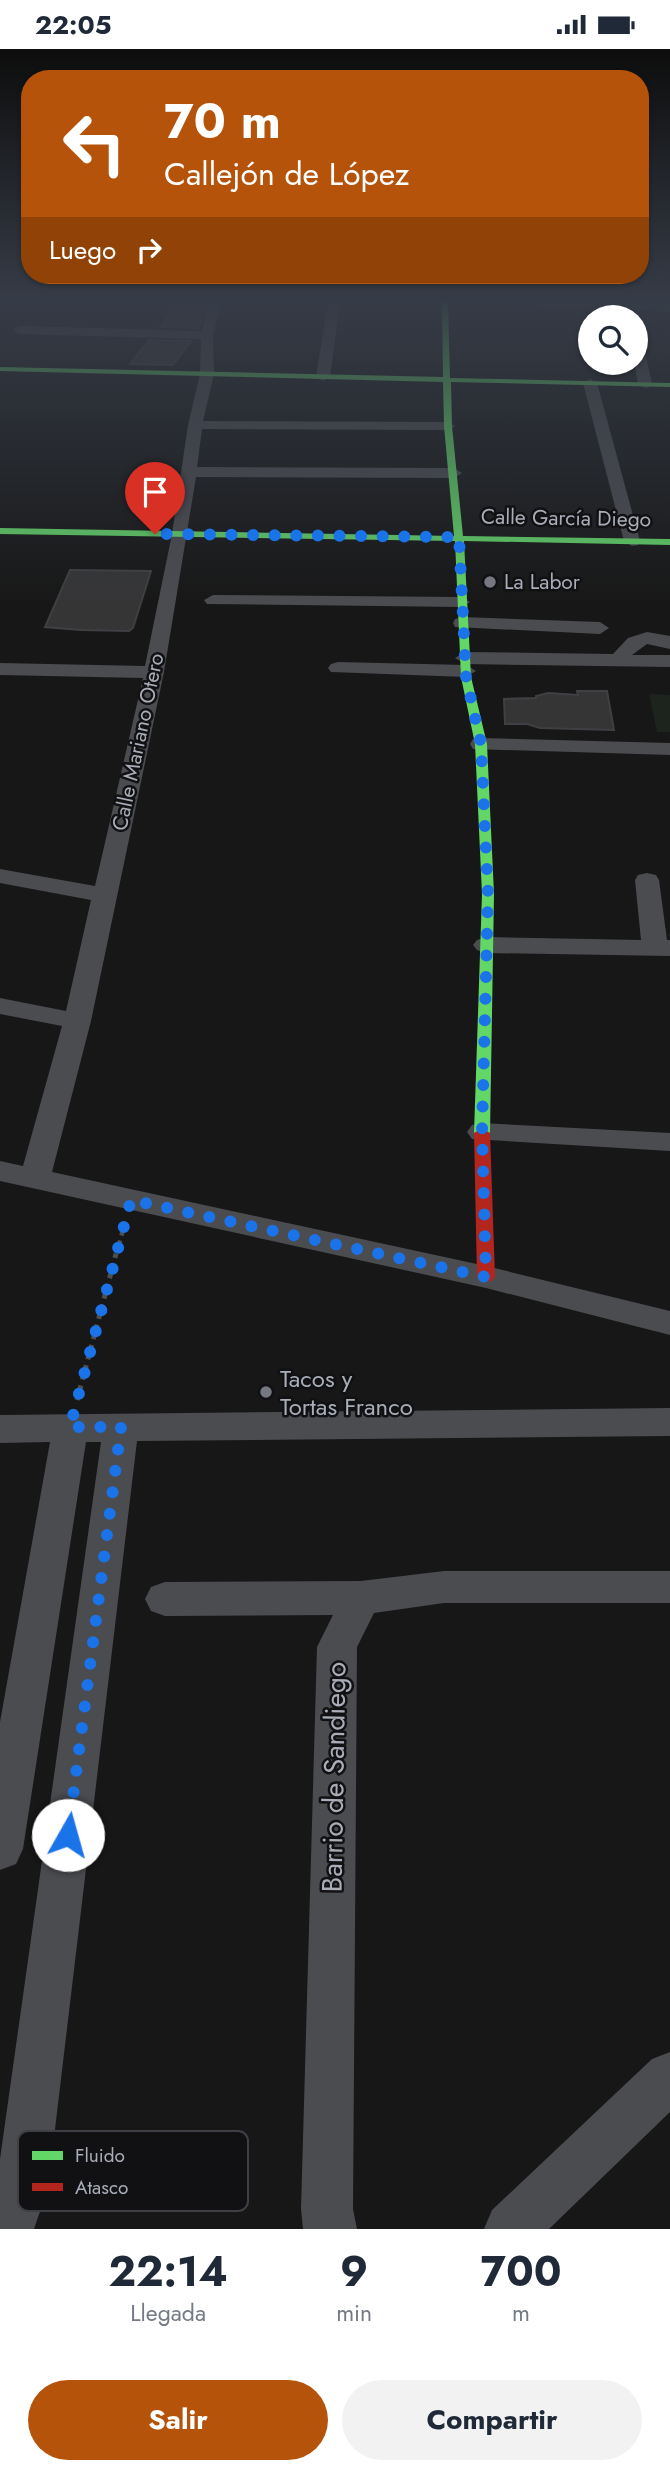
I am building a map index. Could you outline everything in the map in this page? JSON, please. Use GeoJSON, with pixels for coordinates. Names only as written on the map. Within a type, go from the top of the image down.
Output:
{"type":"FeatureCollection","features":[{"type":"Feature","properties":{"kind":"street","name":"Calle Mariano Otero"},"geometry":{"type":"LineString","coordinates":[[35,1178],[77,1021],[154,672],[200,404]]}},
{"type":"Feature","properties":{"kind":"street"},"geometry":{"type":"LineString","coordinates":[[447,404],[459,537],[465,664],[481,744],[488,894],[482,1132],[486,1277]]}},
{"type":"Feature","properties":{"kind":"street"},"geometry":{"type":"LineString","coordinates":[[596,404],[632,541]]}},
{"type":"Feature","properties":{"kind":"street"},"geometry":{"type":"LineString","coordinates":[[195,425],[448,426]]}},
{"type":"Feature","properties":{"kind":"street"},"geometry":{"type":"LineString","coordinates":[[188,473],[454,473]]}},
{"type":"Feature","properties":{"kind":"street","name":"Calle García Diego"},"geometry":{"type":"LineString","coordinates":[[0,531],[670,541]]}},
{"type":"Feature","properties":{"kind":"street"},"geometry":{"type":"LineString","coordinates":[[213,600],[461,602]]}},
{"type":"Feature","properties":{"kind":"street"},"geometry":{"type":"LineString","coordinates":[[462,623],[600,628]]}},
{"type":"Feature","properties":{"kind":"street"},"geometry":{"type":"LineString","coordinates":[[619,659],[630,643],[641,639],[659,638],[670,643]]}},
{"type":"Feature","properties":{"kind":"street"},"geometry":{"type":"LineString","coordinates":[[338,668],[619,659],[670,661]]}},
{"type":"Feature","properties":{"kind":"street"},"geometry":{"type":"LineString","coordinates":[[0,669],[154,672]]}},
{"type":"Feature","properties":{"kind":"street"},"geometry":{"type":"LineString","coordinates":[[481,744],[670,749]]}},
{"type":"Feature","properties":{"kind":"street"},"geometry":{"type":"LineString","coordinates":[[0,876],[105,895]]}},
{"type":"Feature","properties":{"kind":"street"},"geometry":{"type":"LineString","coordinates":[[486,945],[663,948],[647,880]]}},
{"type":"Feature","properties":{"kind":"street"},"geometry":{"type":"LineString","coordinates":[[0,1006],[77,1021]]}},
{"type":"Feature","properties":{"kind":"street"},"geometry":{"type":"LineString","coordinates":[[482,1132],[670,1142]]}},
{"type":"Feature","properties":{"kind":"street"},"geometry":{"type":"LineString","coordinates":[[0,1171],[486,1277],[670,1323]]}},
{"type":"Feature","properties":{"kind":"street"},"geometry":{"type":"LineString","coordinates":[[0,1429],[670,1422]]}},
{"type":"Feature","properties":{"kind":"street"},"geometry":{"type":"LineString","coordinates":[[0,1849],[70,1427]]}},
{"type":"Feature","properties":{"kind":"street"},"geometry":{"type":"LineString","coordinates":[[29,2131],[121,1427]]}},
{"type":"Feature","properties":{"kind":"street"},"geometry":{"type":"LineString","coordinates":[[165,1599],[361,1598],[444,1587],[670,1587]]}},
{"type":"Feature","properties":{"kind":"street","name":"Barrio de Sandiego"},"geometry":{"type":"LineString","coordinates":[[330,2229],[327,2209],[337,1647],[361,1598]]}},
{"type":"Feature","properties":{"kind":"street"},"geometry":{"type":"LineString","coordinates":[[511,2229],[670,2077]]}},
{"type":"Feature","properties":{"kind":"street"},"geometry":{"type":"LineString","coordinates":[[7,2229],[18,2199]]}},
{"type":"Feature","properties":{"kind":"path"},"geometry":{"type":"LineString","coordinates":[[70,1427],[131,1200]]}},
{"type":"Feature","properties":{"kind":"shaded area"},"geometry":{"type":"Polygon","coordinates":[[[649,694],[670,695],[670,732],[657,732],[649,694]]]}},
{"type":"Feature","properties":{"kind":"building"},"geometry":{"type":"Polygon","coordinates":[[[70,570],[151,571],[133,628],[129,631],[45,627],[70,570]]]}},
{"type":"Feature","properties":{"kind":"building"},"geometry":{"type":"Polygon","coordinates":[[[577,691],[607,691],[614,730],[505,724],[504,699],[536,698],[548,693],[578,695],[577,691]]]}},
{"type":"Feature","properties":{"kind":"traffic: fast"},"geometry":{"type":"LineString","coordinates":[[447,404],[459,537],[466,677],[481,744],[488,894],[482,1133]]}},
{"type":"Feature","properties":{"kind":"traffic: fast"},"geometry":{"type":"LineString","coordinates":[[0,531],[670,542]]}},
{"type":"Feature","properties":{"kind":"traffic: jam"},"geometry":{"type":"LineString","coordinates":[[482,1133],[486,1277]]}},
{"type":"Feature","properties":{"kind":"place","name":"La Labor"},"geometry":{"type":"Point","coordinates":[490,582]}},
{"type":"Feature","properties":{"kind":"place","name":"Tacos y Tortas Franco"},"geometry":{"type":"Point","coordinates":[266,1392]}},
{"type":"Feature","properties":{"kind":"route"},"geometry":{"type":"LineString","coordinates":[[68,1835],[121,1427],[70,1427],[131,1200],[486,1277],[482,1132],[488,894],[481,744],[466,677],[459,537],[155,534]]}}]}
